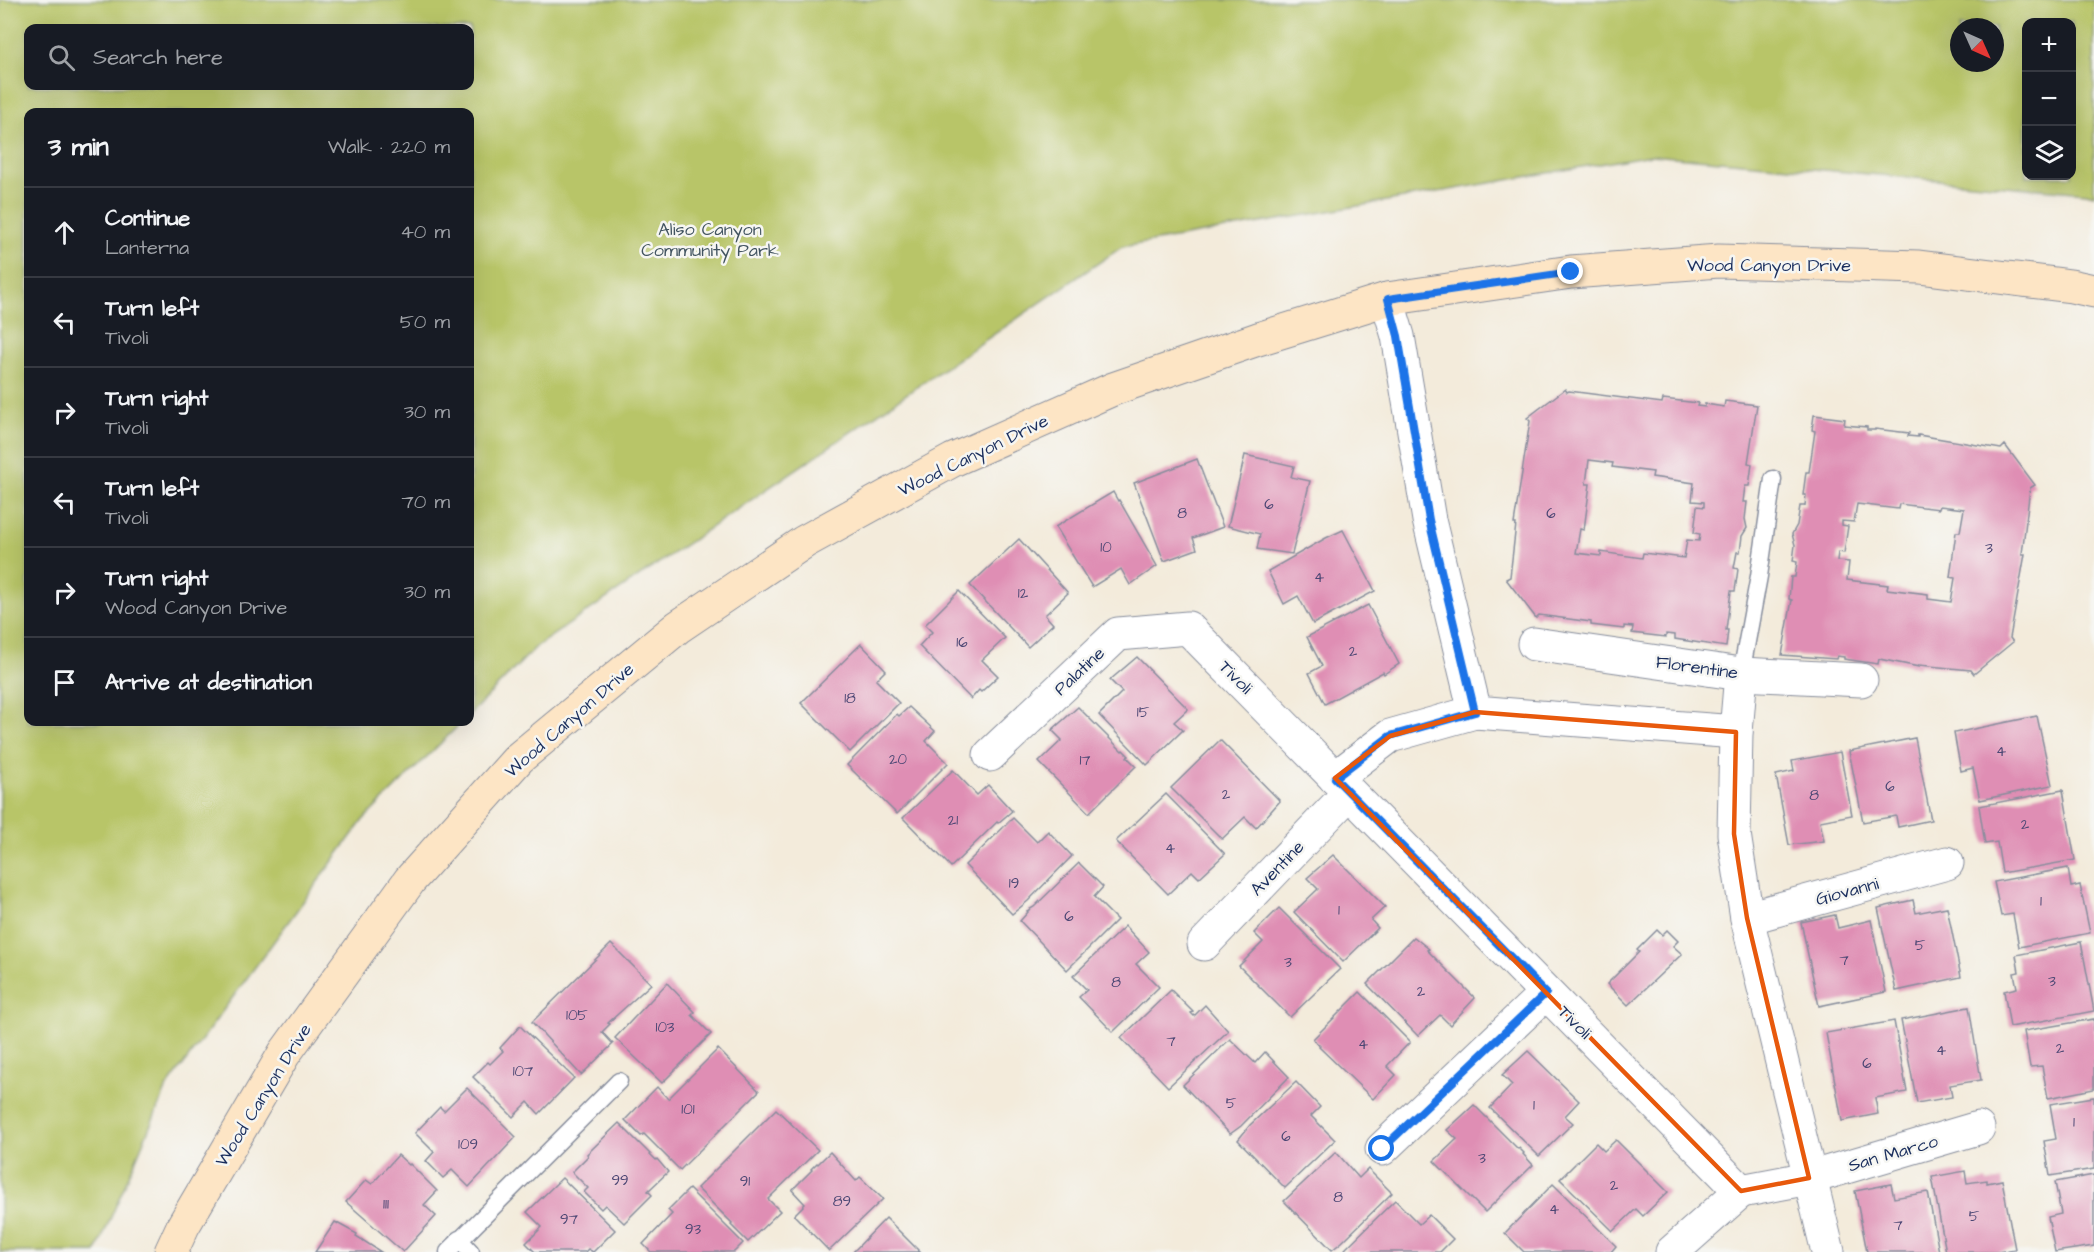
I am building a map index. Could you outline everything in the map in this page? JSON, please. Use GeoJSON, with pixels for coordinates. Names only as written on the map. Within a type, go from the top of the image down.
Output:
{"type":"FeatureCollection","features":[{"type":"Feature","properties":{"kind":"main road","name":"Wood Canyon Drive"},"geometry":{"type":"LineString","coordinates":[[171,1252],[183,1226],[284,1054],[410,880],[519,758],[678,627],[804,542],[953,460],[1113,389],[1258,339],[1388,299],[1571,272],[1719,261],[1919,267],[2071,286],[2094,291]]}},
{"type":"Feature","properties":{"kind":"street"},"geometry":{"type":"LineString","coordinates":[[1388,299],[1398,336],[1429,520],[1475,712]]}},
{"type":"Feature","properties":{"kind":"street","name":"Palatine"},"geometry":{"type":"LineString","coordinates":[[990,755],[1118,634],[1188,628]]}},
{"type":"Feature","properties":{"kind":"street","name":"Tivoli"},"geometry":{"type":"LineString","coordinates":[[1188,628],[1741,1191]]}},
{"type":"Feature","properties":{"kind":"street","name":"Florentine"},"geometry":{"type":"LineString","coordinates":[[1534,644],[1741,674],[1861,681]]}},
{"type":"Feature","properties":{"kind":"street"},"geometry":{"type":"LineString","coordinates":[[1741,674],[1736,732],[1734,834],[1747,918],[1828,1252]]}},
{"type":"Feature","properties":{"kind":"street"},"geometry":{"type":"LineString","coordinates":[[1342,785],[1390,736],[1475,712],[1736,732]]}},
{"type":"Feature","properties":{"kind":"street","name":"Aventine"},"geometry":{"type":"LineString","coordinates":[[1204,944],[1342,785]]}},
{"type":"Feature","properties":{"kind":"street","name":"Giovanni"},"geometry":{"type":"LineString","coordinates":[[1747,918],[1947,863]]}},
{"type":"Feature","properties":{"kind":"street"},"geometry":{"type":"LineString","coordinates":[[1382,1149],[1546,993]]}},
{"type":"Feature","properties":{"kind":"street","name":"San Marco"},"geometry":{"type":"LineString","coordinates":[[1809,1178],[1978,1128]]}},
{"type":"Feature","properties":{"kind":"street"},"geometry":{"type":"LineString","coordinates":[[1672,1252],[1741,1191],[1809,1178]]}},
{"type":"Feature","properties":{"kind":"lane"},"geometry":{"type":"LineString","coordinates":[[1741,674],[1759,576],[1773,479]]}},
{"type":"Feature","properties":{"kind":"lane"},"geometry":{"type":"LineString","coordinates":[[471,1252],[453,1246],[620,1081]]}},
{"type":"Feature","properties":{"kind":"highlighted area"},"geometry":{"type":"Polygon","coordinates":[[[1475,712],[1736,732],[1734,834],[1747,918],[1809,1178],[1741,1191],[1335,778],[1390,736],[1475,712]]]}},
{"type":"Feature","properties":{"kind":"green space","name":"Aliso Canyon Community Park"},"geometry":{"type":"Polygon","coordinates":[[[0,0],[2094,0],[2094,195],[1651,155],[1122,247],[537,646],[474,710],[474,108],[24,108],[24,726],[458,726],[363,820],[167,1087],[96,1252],[0,1252],[0,0]]]}},
{"type":"Feature","properties":{"kind":"building"},"geometry":{"type":"Polygon","coordinates":[[[1565,389],[1567,392],[1662,403],[1663,399],[1698,403],[1697,406],[1705,407],[1705,404],[1724,407],[1725,401],[1757,405],[1748,463],[1752,464],[1749,486],[1745,486],[1743,502],[1747,502],[1745,519],[1747,528],[1742,536],[1740,552],[1737,552],[1734,568],[1738,569],[1735,591],[1731,591],[1726,647],[1675,639],[1675,635],[1666,634],[1666,637],[1632,633],[1633,627],[1624,626],[1624,629],[1591,625],[1591,622],[1539,615],[1536,618],[1506,579],[1510,577],[1516,524],[1514,524],[1530,421],[1527,418],[1565,389]],[[1589,460],[1586,484],[1590,484],[1584,530],[1580,529],[1576,553],[1601,556],[1601,552],[1642,558],[1643,553],[1684,558],[1687,540],[1699,541],[1700,534],[1694,533],[1697,506],[1704,507],[1704,502],[1692,501],[1694,483],[1652,477],[1653,472],[1612,467],[1613,463],[1589,460]]]}},
{"type":"Feature","properties":{"kind":"building"},"geometry":{"type":"Polygon","coordinates":[[[1814,415],[1845,419],[1844,425],[1867,427],[1867,430],[1909,433],[1908,436],[1918,437],[1918,435],[2001,449],[2005,445],[2035,485],[2030,488],[2022,554],[2025,554],[2010,638],[2013,642],[1974,674],[1971,670],[1919,665],[1919,667],[1879,659],[1878,664],[1837,656],[1836,659],[1782,655],[1792,600],[1789,599],[1791,577],[1795,577],[1797,562],[1793,561],[1795,545],[1792,534],[1797,525],[1800,506],[1805,506],[1806,495],[1803,495],[1806,472],[1809,472],[1815,431],[1812,430],[1814,415]],[[1857,504],[1854,522],[1842,521],[1842,525],[1848,526],[1844,553],[1838,552],[1837,561],[1849,562],[1847,580],[1888,585],[1887,589],[1928,594],[1928,599],[1951,602],[1955,578],[1950,577],[1956,532],[1960,532],[1964,509],[1940,506],[1939,509],[1899,504],[1898,509],[1857,504]]]}},
{"type":"Feature","properties":{"kind":"building"},"geometry":{"type":"Polygon","coordinates":[[[1245,455],[1294,466],[1291,477],[1310,481],[1292,554],[1257,549],[1260,534],[1228,526],[1245,455]]]}},
{"type":"Feature","properties":{"kind":"building"},"geometry":{"type":"Polygon","coordinates":[[[1197,459],[1223,527],[1193,538],[1197,549],[1164,561],[1134,483],[1197,459]]]}},
{"type":"Feature","properties":{"kind":"building"},"geometry":{"type":"Polygon","coordinates":[[[1113,492],[1157,566],[1130,585],[1121,569],[1092,587],[1055,527],[1113,492]]]}},
{"type":"Feature","properties":{"kind":"building"},"geometry":{"type":"Polygon","coordinates":[[[1343,530],[1375,591],[1313,624],[1298,596],[1284,604],[1268,571],[1343,530]]]}},
{"type":"Feature","properties":{"kind":"building"},"geometry":{"type":"Polygon","coordinates":[[[1019,539],[1068,593],[1045,615],[1053,624],[1028,647],[970,585],[1019,539]]]}},
{"type":"Feature","properties":{"kind":"building"},"geometry":{"type":"Polygon","coordinates":[[[959,591],[1005,638],[982,660],[998,676],[971,699],[919,646],[932,632],[925,625],[959,591]]]}},
{"type":"Feature","properties":{"kind":"building"},"geometry":{"type":"Polygon","coordinates":[[[1368,605],[1399,664],[1325,704],[1309,673],[1322,666],[1307,637],[1368,605]]]}},
{"type":"Feature","properties":{"kind":"building"},"geometry":{"type":"Polygon","coordinates":[[[861,644],[886,670],[876,680],[899,703],[850,752],[801,703],[861,644]]]}},
{"type":"Feature","properties":{"kind":"building"},"geometry":{"type":"Polygon","coordinates":[[[1137,657],[1188,709],[1174,722],[1183,730],[1147,765],[1099,715],[1122,692],[1110,680],[1137,657]]]}},
{"type":"Feature","properties":{"kind":"building"},"geometry":{"type":"Polygon","coordinates":[[[909,707],[935,731],[926,741],[948,763],[897,814],[847,765],[897,714],[899,716],[909,707]]]}},
{"type":"Feature","properties":{"kind":"building"},"geometry":{"type":"Polygon","coordinates":[[[1078,707],[1129,756],[1127,757],[1136,766],[1089,813],[1039,762],[1062,740],[1052,730],[1078,707]]]}},
{"type":"Feature","properties":{"kind":"building"},"geometry":{"type":"Polygon","coordinates":[[[2037,716],[2052,785],[1980,800],[1973,768],[1961,771],[1954,733],[2037,716]]]}},
{"type":"Feature","properties":{"kind":"building"},"geometry":{"type":"Polygon","coordinates":[[[1915,738],[1931,820],[1898,827],[1896,816],[1863,822],[1849,751],[1915,738]]]}},
{"type":"Feature","properties":{"kind":"building"},"geometry":{"type":"Polygon","coordinates":[[[1220,740],[1280,801],[1256,828],[1245,817],[1222,839],[1171,788],[1220,740]]]}},
{"type":"Feature","properties":{"kind":"building"},"geometry":{"type":"Polygon","coordinates":[[[1840,752],[1852,815],[1820,821],[1824,841],[1789,845],[1776,775],[1794,771],[1792,761],[1840,752]]]}},
{"type":"Feature","properties":{"kind":"building"},"geometry":{"type":"Polygon","coordinates":[[[953,770],[977,795],[988,785],[1012,811],[997,822],[951,867],[903,818],[953,770]]]}},
{"type":"Feature","properties":{"kind":"building"},"geometry":{"type":"Polygon","coordinates":[[[2063,790],[2075,860],[2002,873],[1997,842],[1985,844],[1979,806],[2063,790]]]}},
{"type":"Feature","properties":{"kind":"building"},"geometry":{"type":"Polygon","coordinates":[[[1166,794],[1225,854],[1199,878],[1192,871],[1168,894],[1116,841],[1166,794]]]}},
{"type":"Feature","properties":{"kind":"building"},"geometry":{"type":"Polygon","coordinates":[[[1013,818],[1037,842],[1048,831],[1072,856],[1012,914],[965,865],[1013,818]]]}},
{"type":"Feature","properties":{"kind":"building"},"geometry":{"type":"Polygon","coordinates":[[[1333,855],[1385,907],[1371,920],[1378,928],[1343,962],[1294,912],[1318,889],[1307,878],[1333,855]]]}},
{"type":"Feature","properties":{"kind":"building"},"geometry":{"type":"Polygon","coordinates":[[[1079,863],[1103,887],[1094,897],[1117,920],[1067,970],[1020,921],[1027,911],[1034,907],[1079,863]]]}},
{"type":"Feature","properties":{"kind":"building"},"geometry":{"type":"Polygon","coordinates":[[[2068,868],[2071,887],[2080,885],[2090,933],[2019,947],[2013,914],[2001,916],[1994,882],[2068,868]]]}},
{"type":"Feature","properties":{"kind":"building"},"geometry":{"type":"Polygon","coordinates":[[[1913,900],[1916,913],[1947,907],[1961,977],[1896,991],[1878,908],[1913,900]]]}},
{"type":"Feature","properties":{"kind":"building"},"geometry":{"type":"Polygon","coordinates":[[[1279,908],[1340,969],[1290,1017],[1239,966],[1263,942],[1254,933],[1279,908]]]}},
{"type":"Feature","properties":{"kind":"building"},"geometry":{"type":"Polygon","coordinates":[[[1835,915],[1838,928],[1871,920],[1886,992],[1819,1006],[1801,922],[1835,915]]]}},
{"type":"Feature","properties":{"kind":"building"},"geometry":{"type":"Polygon","coordinates":[[[1125,926],[1149,952],[1136,964],[1159,987],[1113,1032],[1079,997],[1087,990],[1073,976],[1125,926]]]}},
{"type":"Feature","properties":{"kind":"building"},"geometry":{"type":"Polygon","coordinates":[[[1657,930],[1662,935],[1667,930],[1678,941],[1673,946],[1682,954],[1628,1005],[1607,984],[1657,930]]]}},
{"type":"Feature","properties":{"kind":"building"},"geometry":{"type":"Polygon","coordinates":[[[1414,937],[1429,949],[1427,950],[1475,998],[1450,1025],[1440,1015],[1418,1036],[1367,984],[1414,937]]]}},
{"type":"Feature","properties":{"kind":"building"},"geometry":{"type":"Polygon","coordinates":[[[2081,942],[2094,1011],[2010,1027],[2004,991],[2017,988],[2014,973],[2019,972],[2016,955],[2081,942]]]}},
{"type":"Feature","properties":{"kind":"building"},"geometry":{"type":"Polygon","coordinates":[[[611,944],[651,984],[608,1023],[610,1024],[602,1032],[613,1044],[581,1075],[532,1022],[611,944]]]}},
{"type":"Feature","properties":{"kind":"building"},"geometry":{"type":"Polygon","coordinates":[[[667,983],[695,1012],[692,1015],[711,1034],[662,1083],[615,1038],[667,983]]]}},
{"type":"Feature","properties":{"kind":"building"},"geometry":{"type":"Polygon","coordinates":[[[1171,990],[1193,1012],[1191,1013],[1194,1016],[1205,1005],[1228,1031],[1168,1087],[1121,1038],[1171,990]]]}},
{"type":"Feature","properties":{"kind":"building"},"geometry":{"type":"Polygon","coordinates":[[[1360,992],[1410,1042],[1387,1066],[1396,1075],[1373,1099],[1313,1039],[1360,992]]]}},
{"type":"Feature","properties":{"kind":"building"},"geometry":{"type":"Polygon","coordinates":[[[1969,1007],[1981,1080],[1950,1085],[1952,1097],[1917,1103],[1901,1020],[1969,1007]]]}},
{"type":"Feature","properties":{"kind":"building"},"geometry":{"type":"Polygon","coordinates":[[[2094,1019],[2094,1089],[2048,1098],[2042,1066],[2030,1067],[2024,1031],[2094,1019]]]}},
{"type":"Feature","properties":{"kind":"building"},"geometry":{"type":"Polygon","coordinates":[[[1894,1021],[1907,1092],[1875,1098],[1878,1114],[1842,1121],[1826,1033],[1894,1021]]]}},
{"type":"Feature","properties":{"kind":"building"},"geometry":{"type":"Polygon","coordinates":[[[520,1026],[574,1078],[539,1114],[528,1102],[513,1117],[473,1077],[503,1051],[500,1048],[520,1026]]]}},
{"type":"Feature","properties":{"kind":"building"},"geometry":{"type":"Polygon","coordinates":[[[1230,1039],[1255,1063],[1265,1052],[1289,1077],[1241,1126],[1230,1134],[1183,1085],[1230,1039]]]}},
{"type":"Feature","properties":{"kind":"building"},"geometry":{"type":"Polygon","coordinates":[[[718,1049],[759,1091],[680,1170],[644,1134],[641,1136],[625,1120],[657,1087],[668,1099],[718,1049]]]}},
{"type":"Feature","properties":{"kind":"building"},"geometry":{"type":"Polygon","coordinates":[[[1528,1051],[1579,1101],[1565,1116],[1573,1123],[1539,1156],[1490,1108],[1512,1085],[1502,1075],[1528,1051]]]}},
{"type":"Feature","properties":{"kind":"building"},"geometry":{"type":"Polygon","coordinates":[[[1296,1082],[1320,1107],[1311,1116],[1335,1140],[1285,1188],[1238,1140],[1250,1125],[1296,1082]]]}},
{"type":"Feature","properties":{"kind":"building"},"geometry":{"type":"Polygon","coordinates":[[[467,1088],[516,1137],[469,1187],[452,1170],[443,1178],[426,1161],[434,1152],[415,1133],[440,1107],[444,1111],[467,1088]]]}},
{"type":"Feature","properties":{"kind":"building"},"geometry":{"type":"Polygon","coordinates":[[[2094,1097],[2094,1169],[2050,1176],[2044,1141],[2056,1139],[2050,1104],[2094,1097]]]}},
{"type":"Feature","properties":{"kind":"building"},"geometry":{"type":"Polygon","coordinates":[[[1474,1105],[1524,1153],[1533,1165],[1485,1212],[1434,1161],[1457,1139],[1447,1130],[1474,1105]]]}},
{"type":"Feature","properties":{"kind":"building"},"geometry":{"type":"Polygon","coordinates":[[[776,1109],[818,1150],[768,1199],[780,1211],[748,1242],[697,1188],[776,1109]]]}},
{"type":"Feature","properties":{"kind":"building"},"geometry":{"type":"Polygon","coordinates":[[[619,1123],[668,1172],[648,1191],[652,1195],[624,1223],[605,1205],[601,1209],[584,1192],[588,1188],[572,1172],[619,1123]]]}},
{"type":"Feature","properties":{"kind":"building"},"geometry":{"type":"Polygon","coordinates":[[[1616,1140],[1668,1192],[1643,1216],[1636,1209],[1613,1231],[1560,1179],[1596,1143],[1604,1151],[1616,1140]]]}},
{"type":"Feature","properties":{"kind":"building"},"geometry":{"type":"Polygon","coordinates":[[[830,1152],[856,1181],[860,1177],[883,1199],[829,1251],[794,1215],[805,1204],[792,1190],[830,1152]]]}},
{"type":"Feature","properties":{"kind":"building"},"geometry":{"type":"Polygon","coordinates":[[[1336,1152],[1359,1178],[1368,1169],[1392,1193],[1332,1250],[1284,1201],[1336,1152]]]}},
{"type":"Feature","properties":{"kind":"building"},"geometry":{"type":"Polygon","coordinates":[[[398,1155],[437,1191],[424,1205],[436,1216],[403,1252],[346,1202],[366,1180],[372,1184],[398,1155]]]}},
{"type":"Feature","properties":{"kind":"building"},"geometry":{"type":"Polygon","coordinates":[[[1965,1171],[1967,1183],[2002,1180],[2015,1249],[1998,1252],[1946,1252],[1932,1177],[1965,1171]]]}},
{"type":"Feature","properties":{"kind":"building"},"geometry":{"type":"Polygon","coordinates":[[[2094,1175],[2094,1246],[2055,1252],[2048,1217],[2061,1214],[2055,1182],[2094,1175]]]}},
{"type":"Feature","properties":{"kind":"building"},"geometry":{"type":"Polygon","coordinates":[[[562,1178],[615,1230],[593,1252],[588,1249],[585,1252],[535,1252],[526,1243],[542,1227],[527,1212],[562,1178]]]}},
{"type":"Feature","properties":{"kind":"building"},"geometry":{"type":"Polygon","coordinates":[[[1553,1184],[1616,1246],[1611,1252],[1524,1252],[1505,1233],[1553,1184]]]}},
{"type":"Feature","properties":{"kind":"building"},"geometry":{"type":"Polygon","coordinates":[[[1891,1184],[1894,1198],[1928,1192],[1939,1252],[1867,1252],[1855,1191],[1891,1184]]]}},
{"type":"Feature","properties":{"kind":"building"},"geometry":{"type":"Polygon","coordinates":[[[689,1189],[743,1243],[734,1252],[651,1252],[643,1244],[672,1214],[668,1210],[689,1189]]]}},
{"type":"Feature","properties":{"kind":"building"},"geometry":{"type":"Polygon","coordinates":[[[1395,1200],[1419,1224],[1429,1215],[1453,1239],[1440,1252],[1347,1252],[1345,1249],[1395,1200]]]}},
{"type":"Feature","properties":{"kind":"building"},"geometry":{"type":"Polygon","coordinates":[[[886,1218],[920,1252],[853,1252],[886,1218]]]}},
{"type":"Feature","properties":{"kind":"building"},"geometry":{"type":"Polygon","coordinates":[[[335,1222],[357,1234],[356,1236],[381,1252],[315,1252],[335,1222]]]}},
{"type":"Feature","properties":{"kind":"route"},"geometry":{"type":"LineString","coordinates":[[1382,1149],[1546,993],[1335,778],[1390,736],[1475,712],[1429,520],[1398,336],[1388,299],[1571,272]]}}]}
